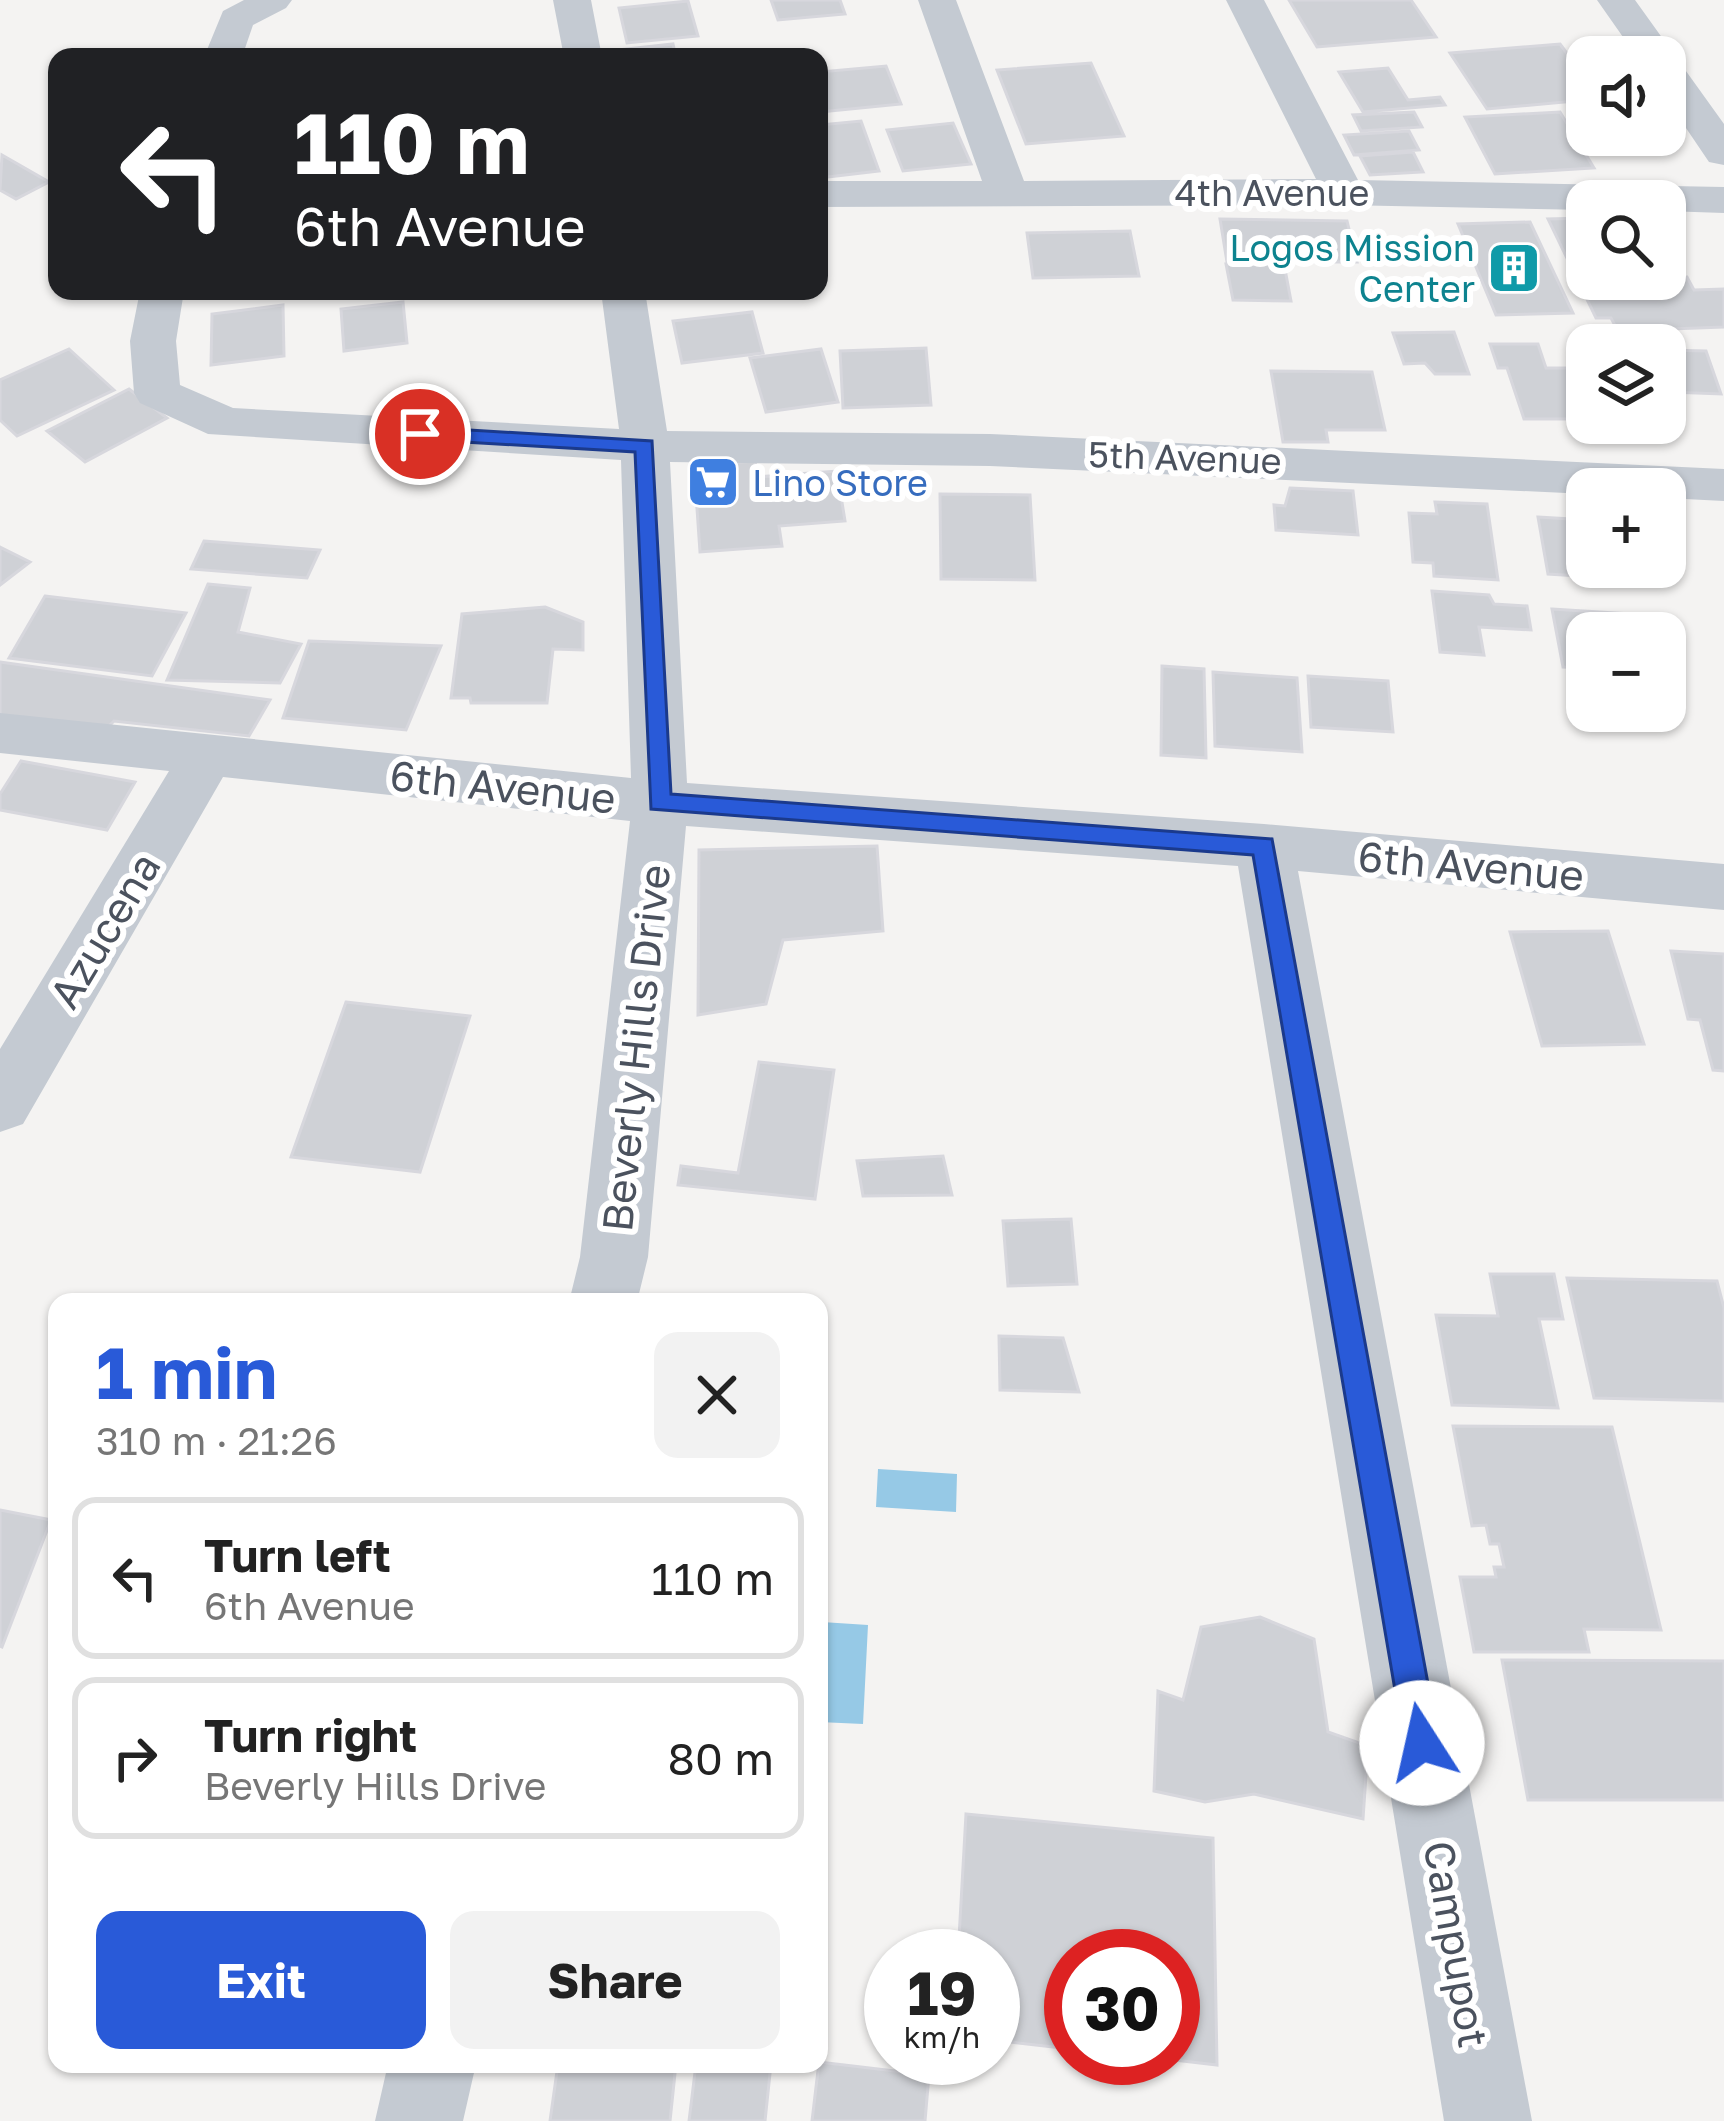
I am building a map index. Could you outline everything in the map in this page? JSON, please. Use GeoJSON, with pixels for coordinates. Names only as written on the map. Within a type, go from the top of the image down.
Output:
{"type":"FeatureCollection","features":[{"type":"Feature","properties":{"kind":"street"},"geometry":{"type":"LineString","coordinates":[[226,48],[236,19],[273,0]]}},
{"type":"Feature","properties":{"kind":"street"},"geometry":{"type":"LineString","coordinates":[[572,0],[581,48]]}},
{"type":"Feature","properties":{"kind":"street"},"geometry":{"type":"LineString","coordinates":[[937,0],[1007,191]]}},
{"type":"Feature","properties":{"kind":"street"},"geometry":{"type":"LineString","coordinates":[[1245,0],[1343,192]]}},
{"type":"Feature","properties":{"kind":"street"},"geometry":{"type":"LineString","coordinates":[[1616,0],[1642,36]]}},
{"type":"Feature","properties":{"kind":"street"},"geometry":{"type":"LineString","coordinates":[[1686,99],[1724,153]]}},
{"type":"Feature","properties":{"kind":"street","name":"4th Avenue"},"geometry":{"type":"LineString","coordinates":[[828,194],[1343,192],[1724,200]]}},
{"type":"Feature","properties":{"kind":"street","name":"5th Avenue"},"geometry":{"type":"LineString","coordinates":[[160,300],[153,341],[158,392],[225,423],[645,446],[990,449],[1724,485]]}},
{"type":"Feature","properties":{"kind":"street","name":"Beverly Hills Drive"},"geometry":{"type":"LineString","coordinates":[[606,1293],[614,1257],[659,803],[645,446],[624,300]]}},
{"type":"Feature","properties":{"kind":"street","name":"6th Avenue"},"geometry":{"type":"LineString","coordinates":[[0,734],[659,803],[1264,846],[1724,887]]}},
{"type":"Feature","properties":{"kind":"street","name":"Azucena"},"geometry":{"type":"LineString","coordinates":[[0,1105],[208,755]]}},
{"type":"Feature","properties":{"kind":"street","name":"Campupot"},"geometry":{"type":"LineString","coordinates":[[1264,846],[1488,2121]]}},
{"type":"Feature","properties":{"kind":"street"},"geometry":{"type":"LineString","coordinates":[[419,2121],[430,2073]]}},
{"type":"Feature","properties":{"kind":"water"},"geometry":{"type":"Polygon","coordinates":[[[878,1469],[957,1474],[956,1512],[876,1507],[878,1469]]]}},
{"type":"Feature","properties":{"kind":"water"},"geometry":{"type":"Polygon","coordinates":[[[828,1622],[868,1625],[863,1724],[828,1722],[828,1622]]]}},
{"type":"Feature","properties":{"kind":"building"},"geometry":{"type":"Polygon","coordinates":[[[771,0],[840,0],[845,14],[778,20],[771,0]]]}},
{"type":"Feature","properties":{"kind":"building"},"geometry":{"type":"Polygon","coordinates":[[[1289,0],[1411,0],[1436,37],[1317,47],[1289,0]]]}},
{"type":"Feature","properties":{"kind":"building"},"geometry":{"type":"Polygon","coordinates":[[[688,1],[698,36],[627,43],[619,8],[688,1]]]}},
{"type":"Feature","properties":{"kind":"building"},"geometry":{"type":"Polygon","coordinates":[[[1560,44],[1566,52],[1566,102],[1487,109],[1450,53],[1560,44]]]}},
{"type":"Feature","properties":{"kind":"building"},"geometry":{"type":"Polygon","coordinates":[[[1091,63],[1124,136],[1026,144],[997,70],[1091,63]]]}},
{"type":"Feature","properties":{"kind":"building"},"geometry":{"type":"Polygon","coordinates":[[[886,66],[901,104],[828,111],[828,71],[886,66]]]}},
{"type":"Feature","properties":{"kind":"building"},"geometry":{"type":"Polygon","coordinates":[[[1388,68],[1408,100],[1440,97],[1445,105],[1363,112],[1339,72],[1388,68]]]}},
{"type":"Feature","properties":{"kind":"building"},"geometry":{"type":"Polygon","coordinates":[[[1414,112],[1422,127],[1361,131],[1353,115],[1414,112]]]}},
{"type":"Feature","properties":{"kind":"building"},"geometry":{"type":"Polygon","coordinates":[[[1560,112],[1566,122],[1566,156],[1587,156],[1594,168],[1495,174],[1465,117],[1560,112]]]}},
{"type":"Feature","properties":{"kind":"building"},"geometry":{"type":"Polygon","coordinates":[[[861,121],[879,171],[828,177],[828,124],[861,121]]]}},
{"type":"Feature","properties":{"kind":"building"},"geometry":{"type":"Polygon","coordinates":[[[953,123],[971,164],[903,171],[887,130],[953,123]]]}},
{"type":"Feature","properties":{"kind":"building"},"geometry":{"type":"Polygon","coordinates":[[[1409,131],[1419,150],[1354,155],[1344,135],[1409,131]]]}},
{"type":"Feature","properties":{"kind":"building"},"geometry":{"type":"Polygon","coordinates":[[[1413,152],[1423,172],[1370,175],[1360,156],[1413,152]]]}},
{"type":"Feature","properties":{"kind":"building"},"geometry":{"type":"Polygon","coordinates":[[[2,155],[48,181],[16,199],[0,190],[2,155]]]}},
{"type":"Feature","properties":{"kind":"building"},"geometry":{"type":"Polygon","coordinates":[[[1220,219],[1347,221],[1357,262],[1227,262],[1220,219]]]}},
{"type":"Feature","properties":{"kind":"building"},"geometry":{"type":"Polygon","coordinates":[[[1548,219],[1566,219],[1566,256],[1548,219]]]}},
{"type":"Feature","properties":{"kind":"building","name":"Logos Mission Center"},"geometry":{"type":"Polygon","coordinates":[[[1530,222],[1573,313],[1496,315],[1458,224],[1530,222]]]}},
{"type":"Feature","properties":{"kind":"building"},"geometry":{"type":"Polygon","coordinates":[[[1130,231],[1139,276],[1033,278],[1027,233],[1130,231]]]}},
{"type":"Feature","properties":{"kind":"building"},"geometry":{"type":"Polygon","coordinates":[[[1226,264],[1284,264],[1291,301],[1233,300],[1226,264]]]}},
{"type":"Feature","properties":{"kind":"building"},"geometry":{"type":"Polygon","coordinates":[[[1686,277],[1694,290],[1724,289],[1724,327],[1614,324],[1611,318],[1596,318],[1587,300],[1686,300],[1686,277]]]}},
{"type":"Feature","properties":{"kind":"building"},"geometry":{"type":"Polygon","coordinates":[[[403,302],[407,343],[344,351],[341,309],[403,302]]]}},
{"type":"Feature","properties":{"kind":"building"},"geometry":{"type":"Polygon","coordinates":[[[283,305],[284,356],[211,365],[212,314],[283,305]]]}},
{"type":"Feature","properties":{"kind":"building"},"geometry":{"type":"Polygon","coordinates":[[[752,312],[763,353],[682,363],[673,321],[752,312]]]}},
{"type":"Feature","properties":{"kind":"building"},"geometry":{"type":"Polygon","coordinates":[[[1454,332],[1469,374],[1435,374],[1425,363],[1404,364],[1393,333],[1454,332]]]}},
{"type":"Feature","properties":{"kind":"building"},"geometry":{"type":"Polygon","coordinates":[[[1490,344],[1538,344],[1546,368],[1566,368],[1566,419],[1524,419],[1507,368],[1498,368],[1490,344]]]}},
{"type":"Feature","properties":{"kind":"building"},"geometry":{"type":"Polygon","coordinates":[[[926,348],[931,405],[843,408],[840,351],[926,348]]]}},
{"type":"Feature","properties":{"kind":"building"},"geometry":{"type":"Polygon","coordinates":[[[69,349],[114,390],[17,436],[0,420],[0,380],[69,349]]]}},
{"type":"Feature","properties":{"kind":"building"},"geometry":{"type":"Polygon","coordinates":[[[821,349],[838,402],[766,412],[750,358],[821,349]]]}},
{"type":"Feature","properties":{"kind":"building"},"geometry":{"type":"Polygon","coordinates":[[[1686,351],[1706,351],[1721,394],[1686,393],[1686,351]]]}},
{"type":"Feature","properties":{"kind":"building"},"geometry":{"type":"Polygon","coordinates":[[[1271,371],[1372,372],[1385,430],[1326,430],[1328,442],[1283,442],[1271,371]]]}},
{"type":"Feature","properties":{"kind":"building"},"geometry":{"type":"Polygon","coordinates":[[[129,389],[167,418],[85,462],[47,431],[129,389]]]}},
{"type":"Feature","properties":{"kind":"building"},"geometry":{"type":"Polygon","coordinates":[[[755,461],[757,477],[837,471],[845,521],[779,526],[782,546],[700,552],[694,465],[755,461]]]}},
{"type":"Feature","properties":{"kind":"building"},"geometry":{"type":"Polygon","coordinates":[[[1290,488],[1353,491],[1358,535],[1276,530],[1274,505],[1285,506],[1290,488]]]}},
{"type":"Feature","properties":{"kind":"building"},"geometry":{"type":"Polygon","coordinates":[[[940,494],[1030,495],[1035,580],[941,579],[940,494]]]}},
{"type":"Feature","properties":{"kind":"building"},"geometry":{"type":"Polygon","coordinates":[[[1435,502],[1487,504],[1498,580],[1434,576],[1433,563],[1413,562],[1409,513],[1437,514],[1435,502]]]}},
{"type":"Feature","properties":{"kind":"building"},"geometry":{"type":"Polygon","coordinates":[[[1538,517],[1566,519],[1566,575],[1548,574],[1538,517]]]}},
{"type":"Feature","properties":{"kind":"building"},"geometry":{"type":"Polygon","coordinates":[[[204,541],[320,550],[307,578],[191,569],[204,541]]]}},
{"type":"Feature","properties":{"kind":"building"},"geometry":{"type":"Polygon","coordinates":[[[0,547],[30,562],[0,585],[0,547]]]}},
{"type":"Feature","properties":{"kind":"building"},"geometry":{"type":"Polygon","coordinates":[[[208,584],[250,588],[238,632],[301,644],[280,683],[167,680],[208,584]]]}},
{"type":"Feature","properties":{"kind":"building"},"geometry":{"type":"Polygon","coordinates":[[[1432,591],[1489,595],[1494,604],[1527,606],[1531,630],[1479,627],[1484,655],[1440,652],[1432,591]]]}},
{"type":"Feature","properties":{"kind":"building"},"geometry":{"type":"Polygon","coordinates":[[[45,596],[186,613],[152,676],[9,658],[45,596]]]}},
{"type":"Feature","properties":{"kind":"building"},"geometry":{"type":"Polygon","coordinates":[[[545,607],[583,622],[583,650],[553,649],[547,703],[471,703],[470,698],[451,698],[462,614],[545,607]]]}},
{"type":"Feature","properties":{"kind":"building"},"geometry":{"type":"Polygon","coordinates":[[[1552,609],[1599,612],[1566,612],[1563,667],[1552,609]]]}},
{"type":"Feature","properties":{"kind":"building"},"geometry":{"type":"Polygon","coordinates":[[[309,641],[441,646],[406,730],[283,718],[309,641]]]}},
{"type":"Feature","properties":{"kind":"building"},"geometry":{"type":"Polygon","coordinates":[[[0,662],[270,700],[249,736],[114,721],[102,733],[0,720],[0,662]]]}},
{"type":"Feature","properties":{"kind":"building"},"geometry":{"type":"Polygon","coordinates":[[[1162,666],[1204,669],[1206,758],[1161,755],[1162,666]]]}},
{"type":"Feature","properties":{"kind":"building"},"geometry":{"type":"Polygon","coordinates":[[[1213,672],[1297,678],[1302,752],[1215,746],[1213,672]]]}},
{"type":"Feature","properties":{"kind":"building"},"geometry":{"type":"Polygon","coordinates":[[[1308,676],[1388,681],[1393,732],[1311,727],[1308,676]]]}},
{"type":"Feature","properties":{"kind":"building"},"geometry":{"type":"Polygon","coordinates":[[[21,761],[135,782],[107,830],[0,810],[0,794],[21,761]]]}},
{"type":"Feature","properties":{"kind":"building"},"geometry":{"type":"Polygon","coordinates":[[[877,846],[883,931],[783,940],[766,1004],[698,1015],[699,850],[877,846]]]}},
{"type":"Feature","properties":{"kind":"building"},"geometry":{"type":"Polygon","coordinates":[[[1608,931],[1644,1044],[1542,1046],[1510,932],[1608,931]]]}},
{"type":"Feature","properties":{"kind":"building"},"geometry":{"type":"Polygon","coordinates":[[[1671,951],[1724,954],[1724,1071],[1713,1070],[1700,1020],[1688,1019],[1671,951]]]}},
{"type":"Feature","properties":{"kind":"building"},"geometry":{"type":"Polygon","coordinates":[[[346,1002],[470,1016],[420,1172],[291,1157],[346,1002]]]}},
{"type":"Feature","properties":{"kind":"building"},"geometry":{"type":"Polygon","coordinates":[[[759,1062],[834,1070],[815,1199],[678,1185],[681,1166],[738,1173],[759,1062]]]}},
{"type":"Feature","properties":{"kind":"building"},"geometry":{"type":"Polygon","coordinates":[[[943,1156],[952,1195],[863,1196],[857,1161],[943,1156]]]}},
{"type":"Feature","properties":{"kind":"building"},"geometry":{"type":"Polygon","coordinates":[[[1071,1219],[1077,1284],[1008,1286],[1003,1221],[1071,1219]]]}},
{"type":"Feature","properties":{"kind":"building"},"geometry":{"type":"Polygon","coordinates":[[[1490,1274],[1554,1274],[1563,1319],[1539,1319],[1558,1408],[1452,1405],[1436,1315],[1498,1316],[1490,1274]]]}},
{"type":"Feature","properties":{"kind":"building"},"geometry":{"type":"Polygon","coordinates":[[[1567,1278],[1717,1281],[1724,1308],[1724,1401],[1594,1398],[1567,1278]]]}},
{"type":"Feature","properties":{"kind":"building"},"geometry":{"type":"Polygon","coordinates":[[[999,1336],[1063,1338],[1079,1392],[1000,1390],[999,1336]]]}},
{"type":"Feature","properties":{"kind":"building"},"geometry":{"type":"Polygon","coordinates":[[[1453,1426],[1612,1427],[1661,1630],[1584,1629],[1589,1652],[1474,1652],[1460,1577],[1496,1577],[1494,1567],[1504,1567],[1499,1544],[1490,1544],[1486,1525],[1472,1526],[1453,1426]]]}},
{"type":"Feature","properties":{"kind":"building"},"geometry":{"type":"Polygon","coordinates":[[[0,1510],[48,1519],[48,1528],[0,1646],[0,1510]]]}},
{"type":"Feature","properties":{"kind":"building"},"geometry":{"type":"Polygon","coordinates":[[[1260,1617],[1314,1639],[1328,1732],[1368,1746],[1363,1819],[1254,1794],[1205,1802],[1154,1791],[1158,1691],[1183,1700],[1201,1627],[1260,1617]]]}},
{"type":"Feature","properties":{"kind":"building"},"geometry":{"type":"Polygon","coordinates":[[[1502,1660],[1724,1661],[1724,1800],[1528,1800],[1502,1660]]]}},
{"type":"Feature","properties":{"kind":"building"},"geometry":{"type":"Polygon","coordinates":[[[966,1814],[1213,1838],[1217,2065],[1200,2063],[1200,1929],[1044,1929],[1044,2046],[1020,2043],[1020,1929],[960,1929],[966,1814]]]}},
{"type":"Feature","properties":{"kind":"building"},"geometry":{"type":"Polygon","coordinates":[[[828,2063],[864,2067],[864,2085],[928,2085],[925,2121],[812,2121],[818,2073],[828,2073],[828,2063]]]}},
{"type":"Feature","properties":{"kind":"building"},"geometry":{"type":"Polygon","coordinates":[[[557,2073],[675,2073],[670,2121],[550,2121],[557,2073]]]}},
{"type":"Feature","properties":{"kind":"building"},"geometry":{"type":"Polygon","coordinates":[[[695,2073],[770,2073],[765,2121],[689,2121],[695,2073]]]}},
{"type":"Feature","properties":{"kind":"place","name":"Logos Mission Center"},"geometry":{"type":"Point","coordinates":[1514,268]}},
{"type":"Feature","properties":{"kind":"place","name":"Lino Store"},"geometry":{"type":"Point","coordinates":[713,482]}},
{"type":"Feature","properties":{"kind":"route"},"geometry":{"type":"LineString","coordinates":[[420,434],[645,446],[659,803],[1264,846],[1422,1743]]}}]}
